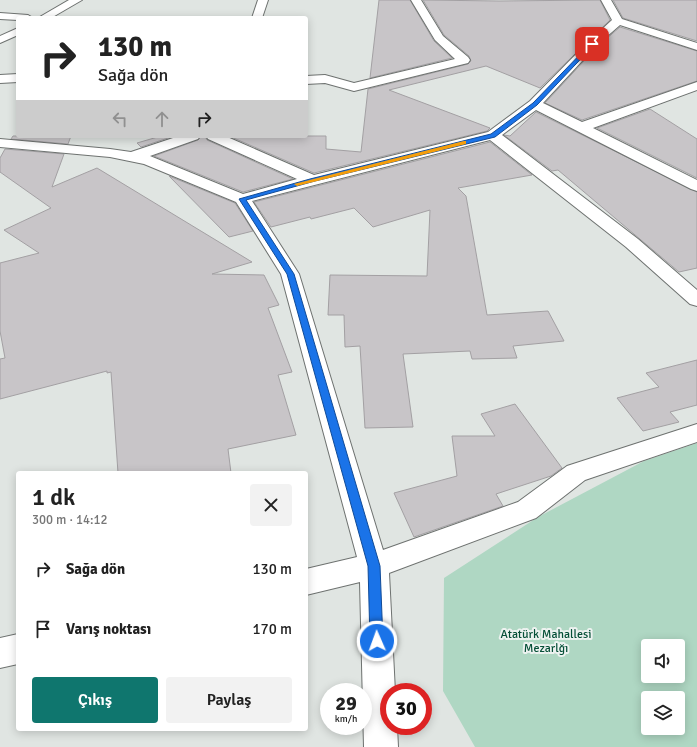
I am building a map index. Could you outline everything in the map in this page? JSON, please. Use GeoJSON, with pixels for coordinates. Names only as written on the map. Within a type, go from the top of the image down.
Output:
{"type":"FeatureCollection","features":[{"type":"Feature","properties":{"kind":"street"},"geometry":{"type":"LineString","coordinates":[[47,16],[77,0]]}},
{"type":"Feature","properties":{"kind":"street"},"geometry":{"type":"LineString","coordinates":[[258,16],[263,0]]}},
{"type":"Feature","properties":{"kind":"street"},"geometry":{"type":"LineString","coordinates":[[308,80],[325,79],[354,87],[464,60],[439,38],[416,0]]}},
{"type":"Feature","properties":{"kind":"street"},"geometry":{"type":"LineString","coordinates":[[606,0],[618,21],[697,47]]}},
{"type":"Feature","properties":{"kind":"street"},"geometry":{"type":"LineString","coordinates":[[0,16],[16,17]]}},
{"type":"Feature","properties":{"kind":"street"},"geometry":{"type":"LineString","coordinates":[[242,199],[312,180],[493,136],[535,104],[592,44],[618,21]]}},
{"type":"Feature","properties":{"kind":"street"},"geometry":{"type":"LineString","coordinates":[[0,40],[16,32]]}},
{"type":"Feature","properties":{"kind":"street"},"geometry":{"type":"LineString","coordinates":[[0,79],[16,78]]}},
{"type":"Feature","properties":{"kind":"street"},"geometry":{"type":"LineString","coordinates":[[580,128],[697,86]]}},
{"type":"Feature","properties":{"kind":"street"},"geometry":{"type":"LineString","coordinates":[[535,104],[697,186]]}},
{"type":"Feature","properties":{"kind":"street"},"geometry":{"type":"LineString","coordinates":[[493,136],[632,243],[697,300]]}},
{"type":"Feature","properties":{"kind":"street"},"geometry":{"type":"LineString","coordinates":[[132,157],[187,138]]}},
{"type":"Feature","properties":{"kind":"street"},"geometry":{"type":"LineString","coordinates":[[218,138],[312,180]]}},
{"type":"Feature","properties":{"kind":"street"},"geometry":{"type":"LineString","coordinates":[[0,143],[110,153],[148,160],[242,199],[290,274],[374,566],[381,747]]}},
{"type":"Feature","properties":{"kind":"street"},"geometry":{"type":"LineString","coordinates":[[308,582],[374,566],[527,510],[576,473],[697,433]]}},
{"type":"Feature","properties":{"kind":"street"},"geometry":{"type":"LineString","coordinates":[[0,653],[16,649]]}},
{"type":"Feature","properties":{"kind":"green space","name":"Atatürk Mahallesi Mezarlğı"},"geometry":{"type":"Polygon","coordinates":[[[697,443],[697,747],[475,747],[443,691],[444,578],[538,517],[644,461],[697,443]]]}},
{"type":"Feature","properties":{"kind":"building"},"geometry":{"type":"Polygon","coordinates":[[[379,0],[410,0],[434,41],[452,58],[370,78],[379,0]]]}},
{"type":"Feature","properties":{"kind":"building"},"geometry":{"type":"Polygon","coordinates":[[[423,0],[600,0],[610,20],[540,88],[486,66],[389,90],[490,128],[487,131],[314,173],[234,138],[308,138],[308,136],[326,136],[326,149],[361,152],[368,89],[468,64],[471,61],[469,56],[444,35],[423,0]]]}},
{"type":"Feature","properties":{"kind":"building"},"geometry":{"type":"Polygon","coordinates":[[[613,0],[697,0],[697,41],[623,18],[613,0]]]}},
{"type":"Feature","properties":{"kind":"building"},"geometry":{"type":"Polygon","coordinates":[[[620,27],[697,51],[697,81],[582,120],[545,103],[597,47],[620,27]]]}},
{"type":"Feature","properties":{"kind":"building"},"geometry":{"type":"Polygon","coordinates":[[[650,109],[697,139],[697,178],[597,128],[650,109]]]}},
{"type":"Feature","properties":{"kind":"building"},"geometry":{"type":"Polygon","coordinates":[[[536,112],[697,192],[697,268],[679,272],[558,170],[552,171],[504,135],[510,136],[536,112]]]}},
{"type":"Feature","properties":{"kind":"building"},"geometry":{"type":"Polygon","coordinates":[[[13,136],[16,136],[16,138],[70,138],[68,144],[11,139],[13,136]]]}},
{"type":"Feature","properties":{"kind":"building"},"geometry":{"type":"Polygon","coordinates":[[[154,138],[168,138],[141,147],[137,143],[154,138]]]}},
{"type":"Feature","properties":{"kind":"building"},"geometry":{"type":"Polygon","coordinates":[[[200,138],[206,138],[207,140],[293,179],[243,192],[154,156],[198,140],[200,138]]]}},
{"type":"Feature","properties":{"kind":"building"},"geometry":{"type":"Polygon","coordinates":[[[490,142],[532,175],[458,188],[466,196],[487,315],[548,311],[564,341],[513,346],[517,358],[472,359],[470,351],[403,354],[413,427],[365,428],[360,346],[345,347],[344,315],[328,315],[330,275],[427,276],[430,210],[373,227],[354,208],[271,227],[254,202],[490,142]]]}},
{"type":"Feature","properties":{"kind":"building"},"geometry":{"type":"Polygon","coordinates":[[[5,149],[64,154],[52,187],[97,168],[252,262],[212,274],[264,275],[279,305],[268,308],[292,372],[278,375],[296,435],[228,449],[231,471],[118,471],[111,372],[107,373],[107,371],[0,399],[0,359],[5,358],[0,331],[0,263],[39,253],[4,230],[51,208],[0,172],[0,158],[5,149]]]}},
{"type":"Feature","properties":{"kind":"building"},"geometry":{"type":"Polygon","coordinates":[[[169,176],[235,203],[253,231],[229,237],[169,176]]]}},
{"type":"Feature","properties":{"kind":"building"},"geometry":{"type":"Polygon","coordinates":[[[697,360],[697,405],[670,412],[679,422],[643,431],[617,398],[659,387],[646,373],[697,360]]]}},
{"type":"Feature","properties":{"kind":"building"},"geometry":{"type":"Polygon","coordinates":[[[515,404],[562,468],[551,476],[496,494],[503,506],[414,537],[394,493],[457,476],[452,436],[495,436],[481,414],[515,404]]]}},
{"type":"Feature","properties":{"kind":"slow traffic"},"geometry":{"type":"LineString","coordinates":[[297,184],[464,142]]}},
{"type":"Feature","properties":{"kind":"route"},"geometry":{"type":"LineString","coordinates":[[377,641],[374,566],[290,274],[242,199],[312,180],[493,136],[535,104],[592,44]]}}]}
